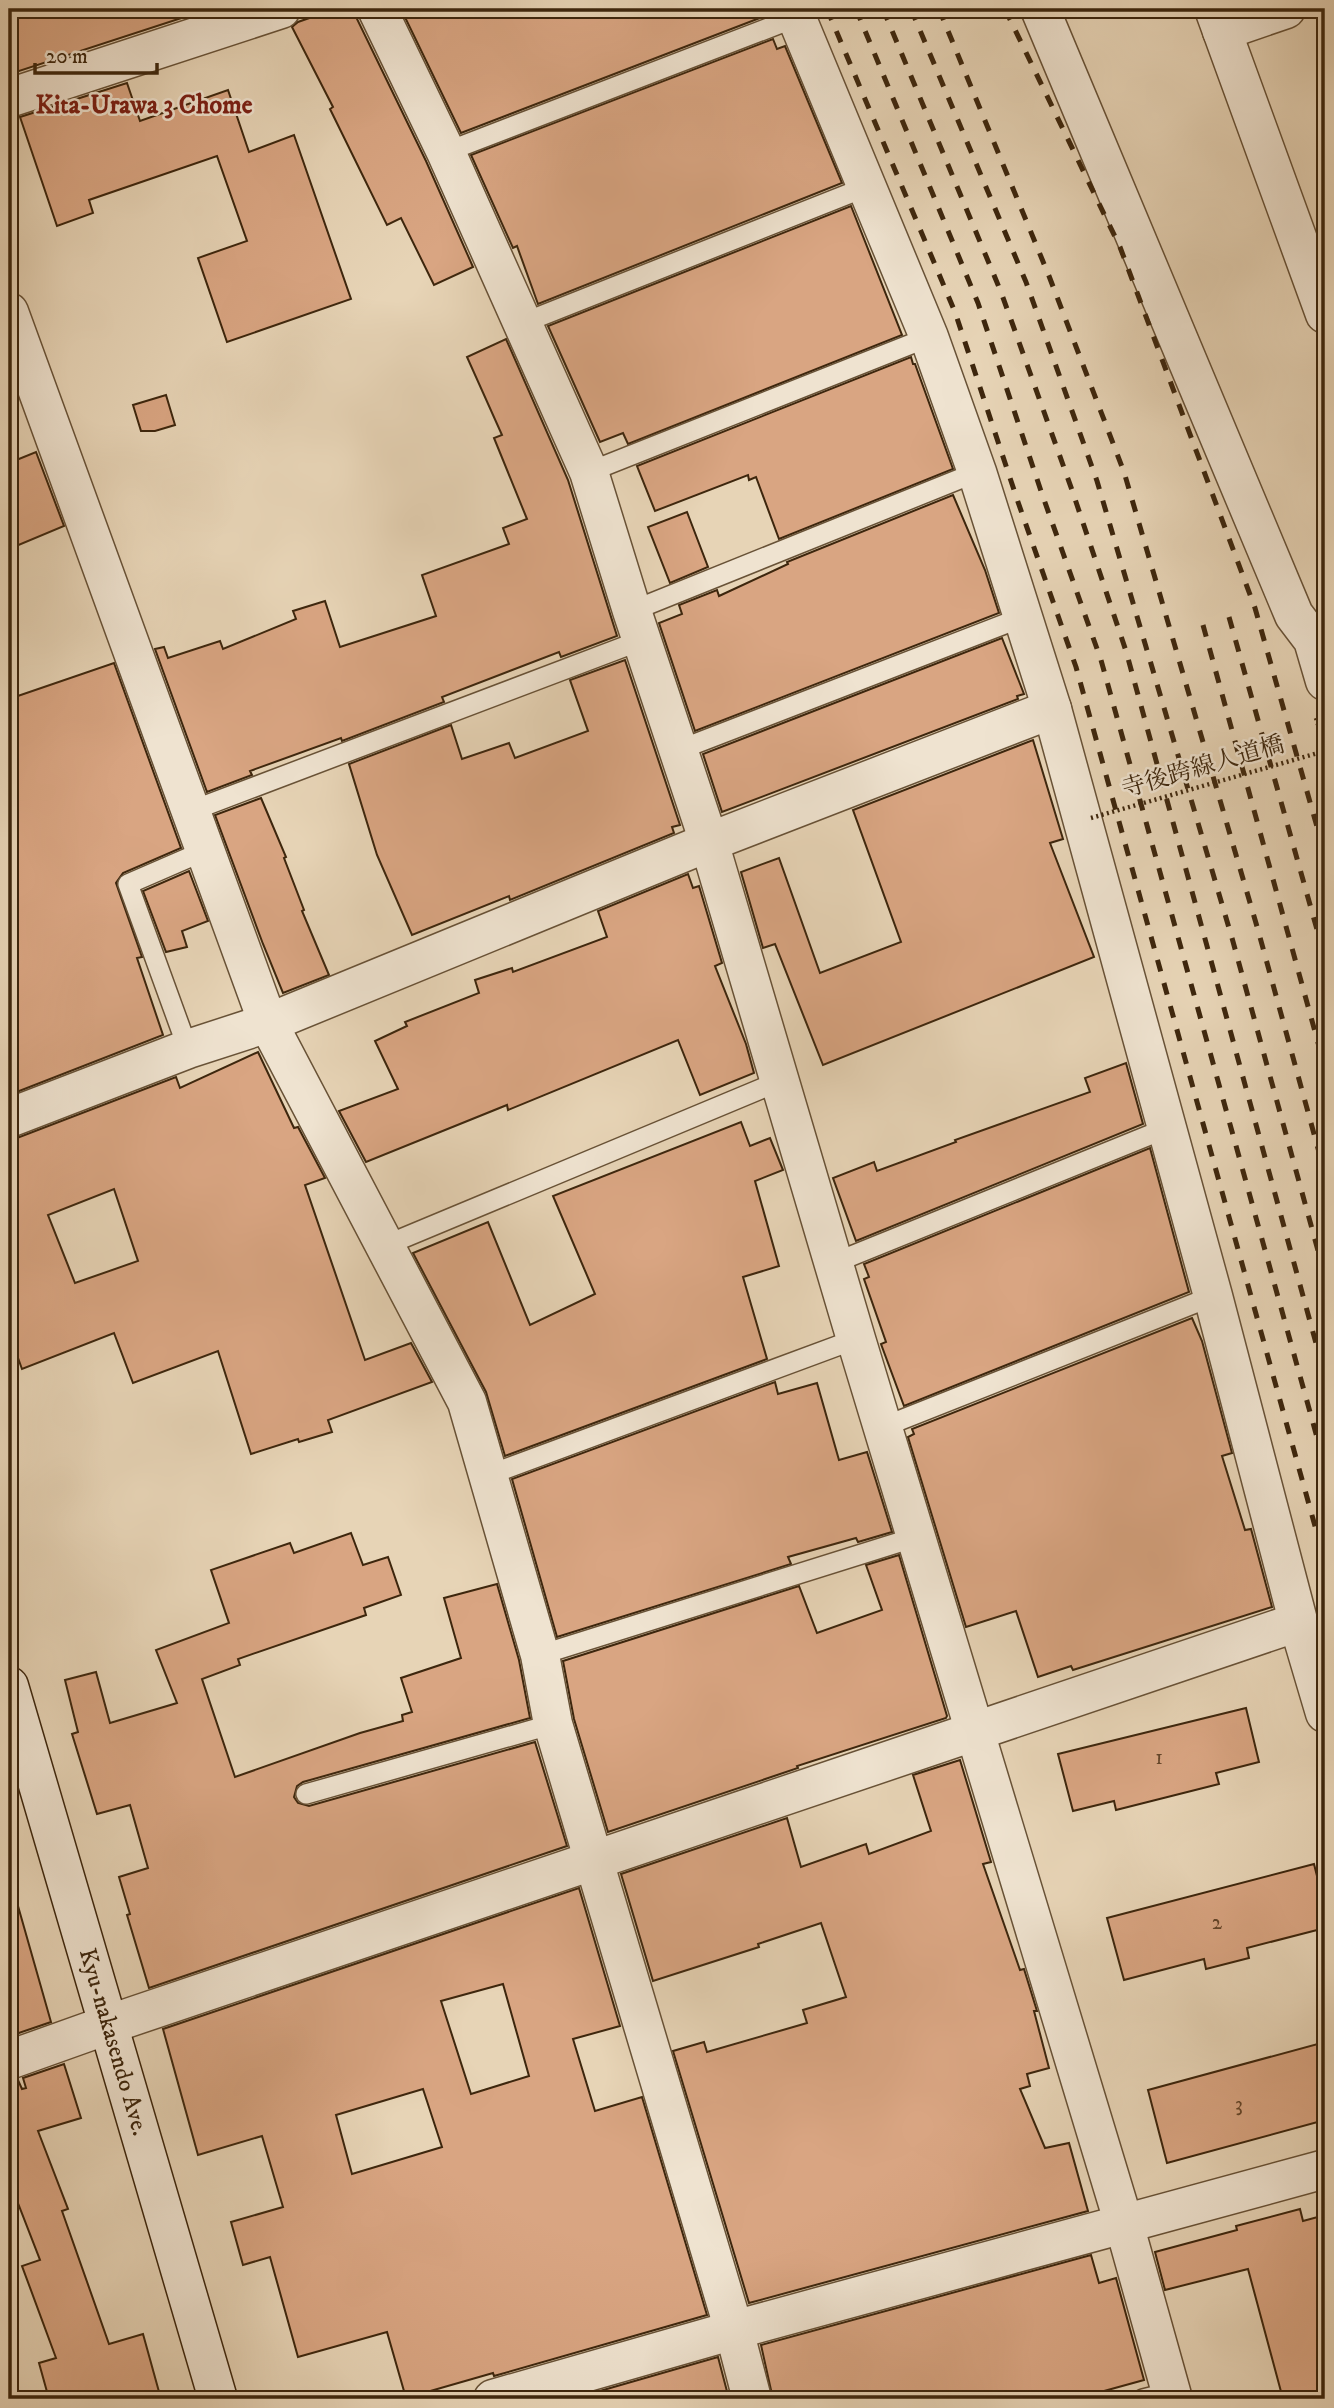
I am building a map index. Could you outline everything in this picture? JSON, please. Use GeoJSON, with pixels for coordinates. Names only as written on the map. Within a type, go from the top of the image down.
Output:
{"type":"FeatureCollection","features":[{"type":"Feature","properties":{"kind":"street"},"geometry":{"type":"LineString","coordinates":[[9,97],[281,9]]}},
{"type":"Feature","properties":{"kind":"street"},"geometry":{"type":"LineString","coordinates":[[377,9],[446,152],[589,472],[709,842],[856,1339],[1124,2224],[1162,2397]]}},
{"type":"Feature","properties":{"kind":"street"},"geometry":{"type":"LineString","coordinates":[[1040,9],[1310,609],[1313,640],[1325,681]]}},
{"type":"Feature","properties":{"kind":"street"},"geometry":{"type":"LineString","coordinates":[[1286,9],[1218,20],[1325,314]]}},
{"type":"Feature","properties":{"kind":"street"},"geometry":{"type":"LineString","coordinates":[[795,13],[929,337],[977,472],[1052,709],[1213,1296],[1298,1622],[1325,1713]]}},
{"type":"Feature","properties":{"kind":"street"},"geometry":{"type":"LineString","coordinates":[[9,312],[268,1023],[467,1402],[486,1476],[540,1655],[553,1724],[592,1861],[734,2330],[752,2399]]}},
{"type":"Feature","properties":{"kind":"street"},"geometry":{"type":"LineString","coordinates":[[9,1118],[188,1049],[268,1023],[709,842],[1052,709]]}},
{"type":"Feature","properties":{"kind":"street"},"geometry":{"type":"LineString","coordinates":[[9,2060],[1298,1622]]}},
{"type":"Feature","properties":{"kind":"street","name":"Kyu-nakasendo Ave."},"geometry":{"type":"LineString","coordinates":[[9,1686],[218,2399]]}},
{"type":"Feature","properties":{"kind":"street"},"geometry":{"type":"LineString","coordinates":[[493,2399],[734,2330],[1325,2169]]}},
{"type":"Feature","properties":{"kind":"lane"},"geometry":{"type":"LineString","coordinates":[[446,152],[795,13]]}},
{"type":"Feature","properties":{"kind":"lane"},"geometry":{"type":"LineString","coordinates":[[523,323],[866,187]]}},
{"type":"Feature","properties":{"kind":"lane"},"geometry":{"type":"LineString","coordinates":[[589,472],[929,337]]}},
{"type":"Feature","properties":{"kind":"lane"},"geometry":{"type":"LineString","coordinates":[[191,811],[637,625],[977,472]]}},
{"type":"Feature","properties":{"kind":"lane"},"geometry":{"type":"LineString","coordinates":[[678,750],[1023,617]]}},
{"type":"Feature","properties":{"kind":"lane"},"geometry":{"type":"LineString","coordinates":[[188,1049],[128,884],[204,850]]}},
{"type":"Feature","properties":{"kind":"lane"},"geometry":{"type":"LineString","coordinates":[[384,1246],[780,1081]]}},
{"type":"Feature","properties":{"kind":"lane"},"geometry":{"type":"LineString","coordinates":[[834,1263],[1167,1128]]}},
{"type":"Feature","properties":{"kind":"lane"},"geometry":{"type":"LineString","coordinates":[[883,1427],[1213,1296]]}},
{"type":"Feature","properties":{"kind":"lane"},"geometry":{"type":"LineString","coordinates":[[486,1476],[856,1339]]}},
{"type":"Feature","properties":{"kind":"lane"},"geometry":{"type":"LineString","coordinates":[[540,1655],[916,1537]]}},
{"type":"Feature","properties":{"kind":"lane"},"geometry":{"type":"LineString","coordinates":[[306,1794],[553,1724]]}},
{"type":"Feature","properties":{"kind":"path","name":"寺後跨線人道橋"},"geometry":{"type":"LineString","coordinates":[[1091,818],[1325,751]]}},
{"type":"Feature","properties":{"kind":"building"},"geometry":{"type":"Polygon","coordinates":[[[9,9],[203,9],[203,11],[10,74],[9,9]]]}},
{"type":"Feature","properties":{"kind":"building"},"geometry":{"type":"Polygon","coordinates":[[[335,9],[355,9],[357,19],[426,161],[473,267],[434,285],[401,218],[387,225],[330,109],[333,107],[292,27],[298,22],[335,9]]]}},
{"type":"Feature","properties":{"kind":"building"},"geometry":{"type":"Polygon","coordinates":[[[401,9],[762,9],[765,16],[461,133],[401,9]]]}},
{"type":"Feature","properties":{"kind":"building"},"geometry":{"type":"Polygon","coordinates":[[[773,39],[777,49],[785,46],[842,183],[538,304],[517,246],[513,248],[471,155],[773,39]]]}},
{"type":"Feature","properties":{"kind":"building"},"geometry":{"type":"Polygon","coordinates":[[[127,83],[140,121],[228,90],[249,152],[294,135],[351,299],[227,342],[198,258],[247,241],[217,156],[89,200],[93,213],[57,226],[20,117],[127,83]]]}},
{"type":"Feature","properties":{"kind":"building"},"geometry":{"type":"Polygon","coordinates":[[[851,206],[902,335],[628,444],[623,433],[600,442],[548,326],[851,206]]]}},
{"type":"Feature","properties":{"kind":"building"},"geometry":{"type":"Polygon","coordinates":[[[506,339],[568,480],[617,636],[561,657],[559,652],[442,697],[444,702],[342,741],[341,738],[250,771],[252,775],[207,792],[155,649],[164,647],[168,658],[220,641],[223,649],[296,619],[293,611],[325,601],[340,647],[436,616],[422,575],[509,544],[503,528],[527,519],[494,438],[502,435],[467,357],[506,339]]]}},
{"type":"Feature","properties":{"kind":"building"},"geometry":{"type":"Polygon","coordinates":[[[911,357],[953,469],[779,539],[756,477],[749,480],[748,475],[655,511],[637,466],[911,357]]]}},
{"type":"Feature","properties":{"kind":"building"},"geometry":{"type":"Polygon","coordinates":[[[166,395],[175,425],[155,431],[141,431],[133,405],[166,395]]]}},
{"type":"Feature","properties":{"kind":"building"},"geometry":{"type":"Polygon","coordinates":[[[36,452],[64,526],[9,549],[9,463],[36,452]]]}},
{"type":"Feature","properties":{"kind":"building"},"geometry":{"type":"Polygon","coordinates":[[[953,495],[985,570],[999,613],[695,731],[659,623],[682,614],[679,605],[717,590],[719,596],[788,564],[787,562],[953,495]]]}},
{"type":"Feature","properties":{"kind":"building"},"geometry":{"type":"Polygon","coordinates":[[[687,512],[708,567],[670,583],[648,527],[687,512]]]}},
{"type":"Feature","properties":{"kind":"building"},"geometry":{"type":"Polygon","coordinates":[[[1002,638],[1024,694],[1017,696],[1018,699],[722,812],[703,754],[1002,638]]]}},
{"type":"Feature","properties":{"kind":"building"},"geometry":{"type":"Polygon","coordinates":[[[625,660],[680,825],[672,827],[674,833],[510,900],[509,896],[412,935],[377,855],[349,764],[451,725],[462,759],[509,743],[515,758],[588,731],[570,680],[625,660]]]}},
{"type":"Feature","properties":{"kind":"building"},"geometry":{"type":"Polygon","coordinates":[[[114,663],[181,848],[123,873],[116,883],[142,957],[137,958],[163,1035],[9,1095],[9,699],[114,663]]]}},
{"type":"Feature","properties":{"kind":"building"},"geometry":{"type":"Polygon","coordinates":[[[1033,740],[1063,839],[1050,843],[1094,957],[823,1065],[775,944],[763,948],[741,872],[779,858],[820,973],[901,942],[853,810],[1033,740]]]}},
{"type":"Feature","properties":{"kind":"building"},"geometry":{"type":"Polygon","coordinates":[[[261,798],[286,857],[284,858],[304,910],[302,911],[329,975],[283,993],[215,815],[261,798]]]}},
{"type":"Feature","properties":{"kind":"building"},"geometry":{"type":"Polygon","coordinates":[[[189,871],[208,921],[182,931],[187,947],[166,952],[143,891],[189,871]]]}},
{"type":"Feature","properties":{"kind":"building"},"geometry":{"type":"Polygon","coordinates":[[[688,874],[693,888],[699,886],[722,963],[715,966],[746,1044],[754,1073],[700,1095],[678,1040],[508,1110],[507,1105],[366,1162],[339,1111],[398,1089],[375,1041],[407,1026],[405,1022],[479,993],[475,980],[512,968],[513,972],[607,937],[598,911],[688,874]]]}},
{"type":"Feature","properties":{"kind":"building"},"geometry":{"type":"Polygon","coordinates":[[[258,1052],[294,1128],[298,1127],[325,1178],[305,1185],[365,1360],[411,1343],[432,1382],[328,1420],[332,1432],[299,1442],[298,1439],[251,1454],[218,1351],[133,1383],[114,1333],[22,1369],[9,1333],[9,1139],[176,1077],[180,1088],[258,1052]],[[114,1189],[48,1215],[75,1283],[138,1261],[114,1189]]]}},
{"type":"Feature","properties":{"kind":"building"},"geometry":{"type":"Polygon","coordinates":[[[1126,1063],[1143,1124],[856,1241],[833,1178],[874,1162],[877,1171],[1090,1092],[1085,1078],[1126,1063]]]}},
{"type":"Feature","properties":{"kind":"building"},"geometry":{"type":"Polygon","coordinates":[[[741,1122],[750,1146],[770,1138],[783,1170],[755,1181],[779,1266],[743,1277],[767,1359],[505,1456],[486,1392],[413,1253],[488,1222],[530,1325],[595,1294],[553,1196],[741,1122]]]}},
{"type":"Feature","properties":{"kind":"building"},"geometry":{"type":"Polygon","coordinates":[[[1150,1148],[1189,1292],[904,1406],[881,1344],[886,1342],[864,1279],[869,1277],[864,1264],[1150,1148]]]}},
{"type":"Feature","properties":{"kind":"building"},"geometry":{"type":"Polygon","coordinates":[[[1192,1318],[1202,1341],[1232,1453],[1222,1456],[1245,1530],[1251,1529],[1272,1607],[1073,1670],[1071,1666],[1038,1677],[1016,1611],[966,1627],[908,1437],[914,1434],[912,1429],[1192,1318]]]}},
{"type":"Feature","properties":{"kind":"building"},"geometry":{"type":"Polygon","coordinates":[[[775,1382],[778,1394],[817,1383],[839,1460],[867,1452],[892,1532],[858,1542],[856,1538],[788,1557],[791,1564],[557,1637],[512,1479],[775,1382]]]}},
{"type":"Feature","properties":{"kind":"building"},"geometry":{"type":"Polygon","coordinates":[[[351,1533],[363,1565],[388,1557],[401,1595],[364,1608],[366,1615],[238,1659],[240,1665],[202,1679],[235,1777],[360,1733],[403,1721],[402,1715],[412,1712],[401,1678],[461,1658],[444,1598],[497,1584],[519,1660],[530,1718],[303,1782],[297,1786],[294,1797],[298,1803],[309,1806],[535,1742],[567,1846],[149,1988],[127,1915],[130,1914],[119,1877],[148,1868],[130,1805],[97,1814],[72,1734],[78,1732],[65,1680],[96,1672],[110,1723],[177,1703],[156,1650],[229,1623],[211,1570],[290,1543],[294,1553],[351,1533]]]}},
{"type":"Feature","properties":{"kind":"building"},"geometry":{"type":"Polygon","coordinates":[[[899,1555],[946,1718],[797,1766],[798,1768],[608,1832],[574,1719],[563,1661],[799,1586],[817,1633],[882,1610],[866,1565],[899,1555]]]}},
{"type":"Feature","properties":{"kind":"building"},"geometry":{"type":"Polygon","coordinates":[[[1246,1708],[1259,1762],[1216,1773],[1219,1784],[1116,1810],[1114,1801],[1073,1811],[1058,1754],[1246,1708]]]}},
{"type":"Feature","properties":{"kind":"building"},"geometry":{"type":"Polygon","coordinates":[[[960,1760],[991,1862],[983,1864],[1020,1970],[1024,1969],[1037,2011],[1034,2011],[1049,2068],[1027,2074],[1030,2086],[1020,2089],[1045,2148],[1069,2143],[1088,2211],[749,2303],[673,2051],[704,2042],[707,2052],[807,2023],[803,2010],[846,1997],[821,1923],[758,1944],[759,1947],[653,1981],[621,1874],[787,1818],[801,1867],[866,1844],[869,1854],[931,1831],[913,1775],[960,1760]]]}},
{"type":"Feature","properties":{"kind":"building"},"geometry":{"type":"Polygon","coordinates":[[[1314,1864],[1325,1908],[1325,1928],[1247,1948],[1249,1958],[1206,1969],[1204,1959],[1124,1980],[1107,1918],[1314,1864]]]}},
{"type":"Feature","properties":{"kind":"building"},"geometry":{"type":"Polygon","coordinates":[[[579,1888],[620,2026],[573,2039],[595,2111],[642,2097],[707,2315],[494,2376],[493,2373],[406,2398],[387,2332],[298,2357],[270,2257],[243,2265],[231,2222],[283,2207],[262,2136],[198,2155],[163,2029],[579,1888]],[[503,1984],[441,2001],[471,2094],[529,2076],[503,1984]],[[423,2089],[336,2115],[352,2174],[442,2147],[423,2089]]]}},
{"type":"Feature","properties":{"kind":"building"},"geometry":{"type":"Polygon","coordinates":[[[18,1906],[51,2022],[10,2036],[9,1907],[18,1906]]]}},
{"type":"Feature","properties":{"kind":"building"},"geometry":{"type":"Polygon","coordinates":[[[1325,2042],[1325,2120],[1167,2163],[1148,2090],[1325,2042]]]}},
{"type":"Feature","properties":{"kind":"building"},"geometry":{"type":"Polygon","coordinates":[[[64,2064],[81,2118],[38,2131],[68,2209],[62,2211],[109,2344],[143,2334],[161,2399],[49,2399],[39,2363],[56,2358],[22,2266],[40,2260],[9,2180],[9,2081],[18,2080],[22,2089],[26,2088],[23,2078],[64,2064]]]}},
{"type":"Feature","properties":{"kind":"building"},"geometry":{"type":"Polygon","coordinates":[[[1300,2209],[1303,2221],[1325,2215],[1325,2399],[1283,2399],[1248,2269],[1165,2290],[1155,2252],[1237,2230],[1236,2226],[1300,2209]]]}},
{"type":"Feature","properties":{"kind":"building"},"geometry":{"type":"Polygon","coordinates":[[[1091,2255],[1099,2283],[1116,2278],[1144,2380],[1075,2399],[773,2399],[761,2345],[1091,2255]]]}},
{"type":"Feature","properties":{"kind":"building"},"geometry":{"type":"Polygon","coordinates":[[[718,2357],[729,2399],[572,2399],[718,2357]]]}},
{"type":"Feature","properties":{"kind":"railway"},"geometry":{"type":"LineString","coordinates":[[827,9],[955,312],[1076,667],[1325,1562]]}},
{"type":"Feature","properties":{"kind":"railway"},"geometry":{"type":"LineString","coordinates":[[856,9],[978,303],[1101,660],[1325,1466]]}},
{"type":"Feature","properties":{"kind":"railway"},"geometry":{"type":"LineString","coordinates":[[883,9],[1001,292],[1126,651],[1325,1376]]}},
{"type":"Feature","properties":{"kind":"railway"},"geometry":{"type":"LineString","coordinates":[[911,9],[1026,282],[1097,481],[1232,938],[1325,1276]]}},
{"type":"Feature","properties":{"kind":"railway"},"geometry":{"type":"LineString","coordinates":[[939,9],[1049,276],[1124,472],[1258,930],[1325,1174]]}},
{"type":"Feature","properties":{"kind":"railway"},"geometry":{"type":"LineString","coordinates":[[1005,9],[1120,247],[1255,608],[1325,855]]}},
{"type":"Feature","properties":{"kind":"railway"},"geometry":{"type":"LineString","coordinates":[[1229,617],[1325,958]]}},
{"type":"Feature","properties":{"kind":"railway"},"geometry":{"type":"LineString","coordinates":[[1203,625],[1325,1068]]}},
{"type":"Feature","properties":{"kind":"district","name":"Kita-Urawa 3 Chome"},"geometry":{"type":"Point","coordinates":[144,105]}}]}
